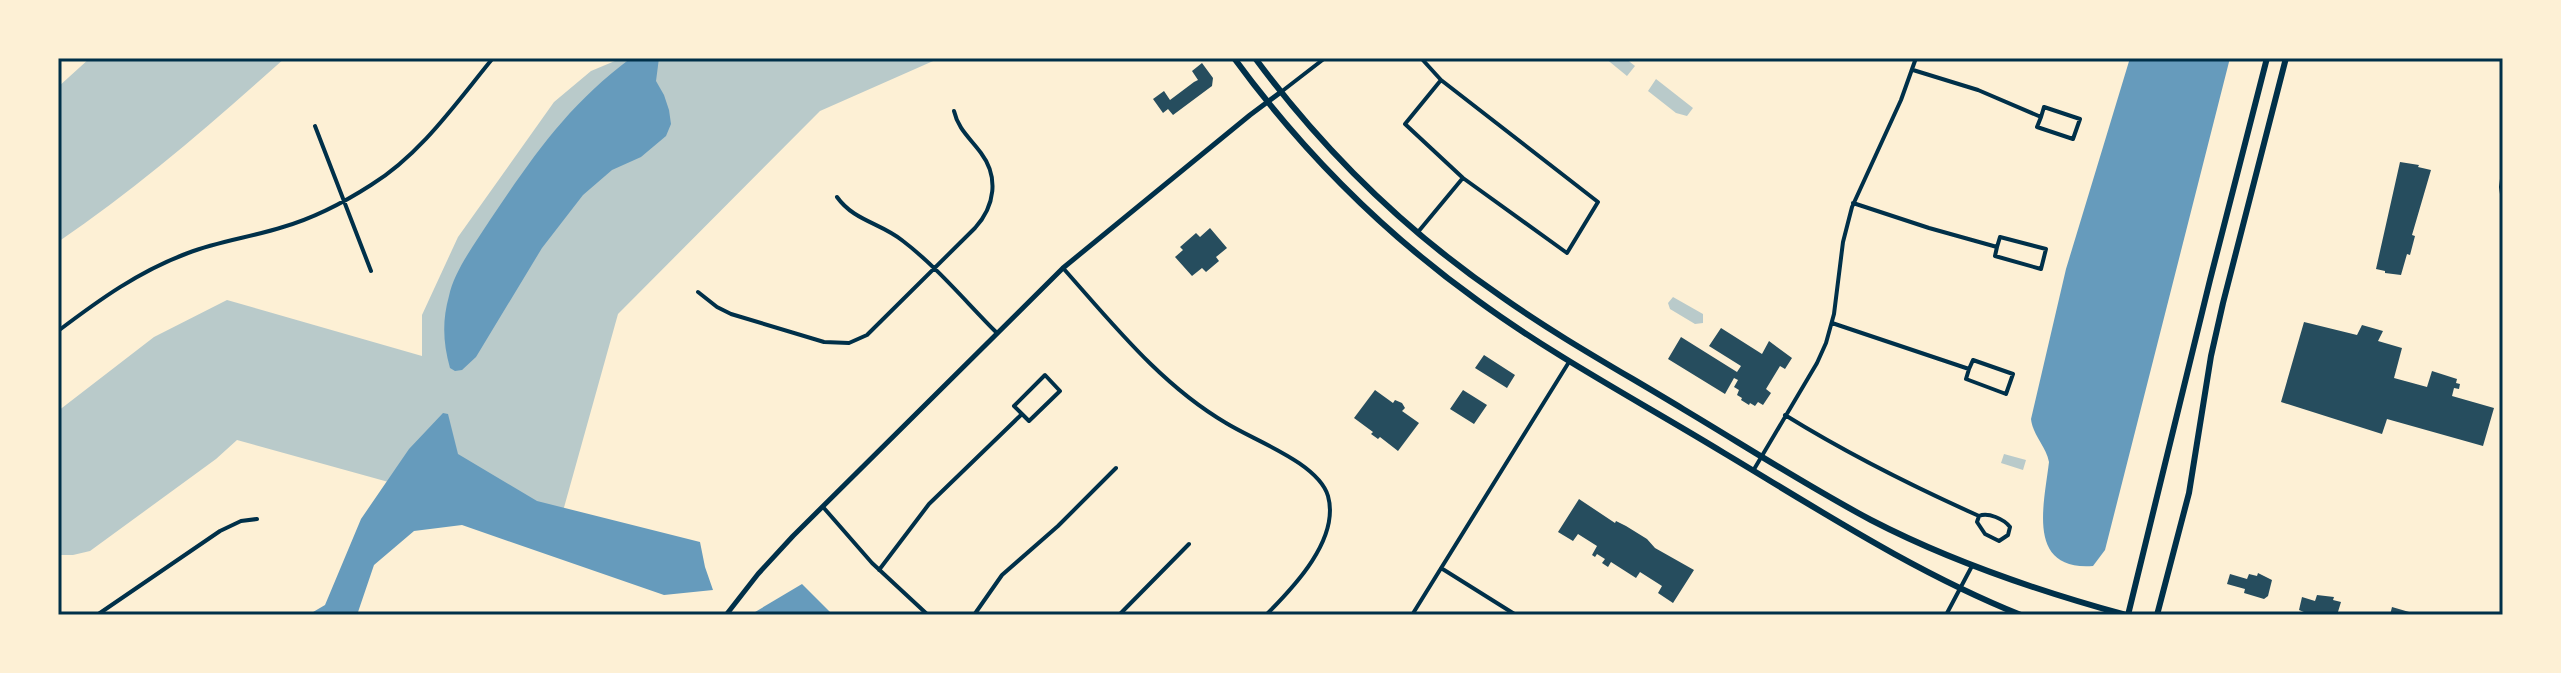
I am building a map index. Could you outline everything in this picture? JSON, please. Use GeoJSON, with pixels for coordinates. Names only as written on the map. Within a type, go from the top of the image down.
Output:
{"type":"FeatureCollection","features":[{"type":"Feature","properties":{"kind":"main road"},"geometry":{"type":"LineString","coordinates":[[1234,58],[1267,102],[1333,176],[1411,248],[1476,300],[1864,537],[1960,589],[2021,615]]}},
{"type":"Feature","properties":{"kind":"main road"},"geometry":{"type":"LineString","coordinates":[[1255,58],[1335,154],[1418,232],[1531,317],[1871,520],[1972,566],[2033,588],[2127,615],[2267,58]]}},
{"type":"Feature","properties":{"kind":"main road"},"geometry":{"type":"LineString","coordinates":[[2157,615],[2189,493],[2220,314],[2286,58]]}},
{"type":"Feature","properties":{"kind":"street"},"geometry":{"type":"LineString","coordinates":[[726,615],[758,574],[823,507],[1063,268],[1325,58]]}},
{"type":"Feature","properties":{"kind":"street"},"geometry":{"type":"LineString","coordinates":[[1421,58],[1441,80],[1598,202],[1567,253],[1463,178],[1405,124],[1441,80]]}},
{"type":"Feature","properties":{"kind":"street"},"geometry":{"type":"LineString","coordinates":[[1753,471],[1817,363],[1832,323],[1843,242],[1853,203],[1901,100],[1916,58]]}},
{"type":"Feature","properties":{"kind":"street"},"geometry":{"type":"LineString","coordinates":[[58,331],[118,287],[166,261],[301,221],[372,185],[413,151],[491,59]]}},
{"type":"Feature","properties":{"kind":"street"},"geometry":{"type":"LineString","coordinates":[[1913,70],[1978,90],[2041,117]]}},
{"type":"Feature","properties":{"kind":"street"},"geometry":{"type":"LineString","coordinates":[[2044,107],[2080,119],[2073,139],[2037,127],[2041,117],[2044,107]]}},
{"type":"Feature","properties":{"kind":"street"},"geometry":{"type":"LineString","coordinates":[[698,292],[731,314],[833,344],[854,341],[867,335],[982,221],[992,200],[993,180],[985,159],[959,127],[954,111]]}},
{"type":"Feature","properties":{"kind":"street"},"geometry":{"type":"LineString","coordinates":[[315,126],[371,271]]}},
{"type":"Feature","properties":{"kind":"street"},"geometry":{"type":"LineString","coordinates":[[2503,171],[2503,201]]}},
{"type":"Feature","properties":{"kind":"street"},"geometry":{"type":"LineString","coordinates":[[1418,232],[1463,178]]}},
{"type":"Feature","properties":{"kind":"street"},"geometry":{"type":"LineString","coordinates":[[837,197],[857,218],[902,240],[996,332]]}},
{"type":"Feature","properties":{"kind":"street"},"geometry":{"type":"LineString","coordinates":[[1853,203],[1997,247]]}},
{"type":"Feature","properties":{"kind":"street"},"geometry":{"type":"LineString","coordinates":[[2000,237],[2046,249],[2041,269],[1995,256],[1997,247],[2000,237]]}},
{"type":"Feature","properties":{"kind":"street"},"geometry":{"type":"LineString","coordinates":[[1063,268],[1136,350],[1173,384],[1222,421],[1304,465],[1325,487],[1331,513],[1326,535],[1289,592],[1266,615]]}},
{"type":"Feature","properties":{"kind":"street"},"geometry":{"type":"LineString","coordinates":[[1832,323],[1969,369]]}},
{"type":"Feature","properties":{"kind":"street"},"geometry":{"type":"LineString","coordinates":[[1412,615],[1570,360]]}},
{"type":"Feature","properties":{"kind":"street"},"geometry":{"type":"LineString","coordinates":[[1973,360],[2013,374],[2006,394],[1966,379],[1969,369],[1973,360]]}},
{"type":"Feature","properties":{"kind":"street"},"geometry":{"type":"LineString","coordinates":[[1045,375],[1060,391],[1029,421],[1022,414],[1014,406],[1045,375]]}},
{"type":"Feature","properties":{"kind":"street"},"geometry":{"type":"LineString","coordinates":[[879,570],[929,504],[1022,414]]}},
{"type":"Feature","properties":{"kind":"street"},"geometry":{"type":"LineString","coordinates":[[1785,415],[1867,463],[1979,516],[1984,514],[2006,521],[2010,527],[2008,535],[1999,541],[1989,538],[1977,522],[1979,516]]}},
{"type":"Feature","properties":{"kind":"street"},"geometry":{"type":"LineString","coordinates":[[974,615],[1002,575],[1058,526],[1116,468]]}},
{"type":"Feature","properties":{"kind":"street"},"geometry":{"type":"LineString","coordinates":[[823,507],[879,570],[928,615]]}},
{"type":"Feature","properties":{"kind":"street"},"geometry":{"type":"LineString","coordinates":[[97,615],[220,531],[241,521],[257,519]]}},
{"type":"Feature","properties":{"kind":"street"},"geometry":{"type":"LineString","coordinates":[[1119,615],[1189,544]]}},
{"type":"Feature","properties":{"kind":"street"},"geometry":{"type":"LineString","coordinates":[[1946,615],[1972,566]]}},
{"type":"Feature","properties":{"kind":"street"},"geometry":{"type":"LineString","coordinates":[[1441,568],[1516,615]]}},
{"type":"Feature","properties":{"kind":"shaded area"},"geometry":{"type":"Polygon","coordinates":[[[90,58],[285,58],[146,177],[58,242],[58,87],[90,58]]]}},
{"type":"Feature","properties":{"kind":"shaded area"},"geometry":{"type":"Polygon","coordinates":[[[622,58],[940,58],[820,111],[618,314],[558,529],[237,440],[216,459],[90,551],[58,555],[58,411],[154,337],[227,300],[422,356],[422,315],[458,237],[554,102],[591,71],[622,58]]]}},
{"type":"Feature","properties":{"kind":"shaded area"},"geometry":{"type":"Polygon","coordinates":[[[1605,58],[1625,58],[1635,66],[1627,76],[1605,58]]]}},
{"type":"Feature","properties":{"kind":"shaded area"},"geometry":{"type":"Polygon","coordinates":[[[1656,79],[1693,108],[1687,116],[1676,113],[1648,91],[1656,79]]]}},
{"type":"Feature","properties":{"kind":"shaded area"},"geometry":{"type":"Polygon","coordinates":[[[1673,297],[1703,314],[1703,323],[1695,324],[1670,309],[1668,303],[1673,297]]]}},
{"type":"Feature","properties":{"kind":"shaded area"},"geometry":{"type":"Polygon","coordinates":[[[2004,454],[2026,460],[2023,470],[2001,463],[2004,454]]]}},
{"type":"Feature","properties":{"kind":"water"},"geometry":{"type":"Polygon","coordinates":[[[631,58],[659,58],[656,81],[664,95],[671,124],[666,136],[641,157],[612,170],[583,195],[542,248],[476,357],[462,370],[455,371],[450,368],[444,323],[452,286],[460,267],[506,196],[553,133],[588,94],[631,58]]]}},
{"type":"Feature","properties":{"kind":"water"},"geometry":{"type":"Polygon","coordinates":[[[2130,58],[2230,58],[2105,550],[2093,566],[2072,565],[2057,558],[2048,547],[2043,515],[2049,462],[2031,419],[2066,269],[2130,58]]]}},
{"type":"Feature","properties":{"kind":"water"},"geometry":{"type":"Polygon","coordinates":[[[443,413],[448,414],[458,454],[537,501],[700,542],[713,590],[664,595],[462,525],[414,531],[374,565],[357,615],[308,615],[325,605],[361,519],[409,449],[443,413]]]}},
{"type":"Feature","properties":{"kind":"water"},"geometry":{"type":"Polygon","coordinates":[[[802,584],[833,615],[750,615],[802,584]]]}},
{"type":"Feature","properties":{"kind":"building"},"geometry":{"type":"Polygon","coordinates":[[[1202,63],[1213,78],[1212,86],[1173,115],[1168,109],[1163,113],[1153,99],[1164,91],[1170,100],[1198,80],[1192,71],[1202,63]]]}},
{"type":"Feature","properties":{"kind":"building"},"geometry":{"type":"Polygon","coordinates":[[[2400,162],[2431,170],[2412,235],[2415,236],[2410,255],[2407,254],[2401,275],[2376,269],[2400,162]]]}},
{"type":"Feature","properties":{"kind":"building"},"geometry":{"type":"Polygon","coordinates":[[[1210,228],[1227,248],[1216,257],[1219,261],[1206,272],[1202,268],[1192,276],[1175,257],[1183,250],[1180,247],[1196,233],[1200,237],[1210,228]]]}},
{"type":"Feature","properties":{"kind":"building"},"geometry":{"type":"Polygon","coordinates":[[[2304,322],[2357,335],[2362,325],[2383,331],[2378,341],[2402,348],[2394,378],[2427,387],[2432,371],[2457,379],[2459,389],[2454,388],[2452,396],[2494,408],[2483,446],[2387,419],[2382,434],[2281,402],[2304,322]]]}},
{"type":"Feature","properties":{"kind":"building"},"geometry":{"type":"Polygon","coordinates":[[[1721,328],[1762,354],[1769,341],[1792,358],[1785,369],[1780,366],[1766,389],[1771,393],[1763,405],[1758,402],[1755,406],[1749,405],[1741,400],[1737,395],[1739,390],[1734,387],[1738,380],[1734,378],[1725,394],[1668,359],[1681,337],[1737,372],[1741,366],[1709,346],[1721,328]]]}},
{"type":"Feature","properties":{"kind":"building"},"geometry":{"type":"Polygon","coordinates":[[[1484,355],[1515,375],[1507,388],[1475,368],[1484,355]]]}},
{"type":"Feature","properties":{"kind":"building"},"geometry":{"type":"Polygon","coordinates":[[[1375,390],[1393,403],[1395,400],[1402,403],[1405,408],[1402,411],[1419,423],[1398,451],[1371,434],[1373,432],[1354,418],[1375,390]]]}},
{"type":"Feature","properties":{"kind":"building"},"geometry":{"type":"Polygon","coordinates":[[[1463,390],[1487,405],[1474,424],[1450,409],[1463,390]]]}},
{"type":"Feature","properties":{"kind":"building"},"geometry":{"type":"Polygon","coordinates":[[[1579,499],[1694,570],[1673,603],[1658,593],[1662,586],[1640,572],[1636,578],[1611,562],[1608,567],[1602,563],[1605,559],[1597,554],[1595,557],[1592,555],[1597,546],[1578,534],[1573,541],[1558,532],[1579,499]]]}},
{"type":"Feature","properties":{"kind":"building"},"geometry":{"type":"Polygon","coordinates":[[[2258,573],[2272,580],[2268,596],[2264,599],[2227,584],[2230,574],[2247,579],[2249,574],[2257,576],[2258,573]]]}},
{"type":"Feature","properties":{"kind":"building"},"geometry":{"type":"Polygon","coordinates":[[[2317,595],[2334,597],[2333,600],[2341,602],[2337,615],[2311,615],[2299,610],[2302,597],[2315,601],[2317,595]]]}},
{"type":"Feature","properties":{"kind":"building"},"geometry":{"type":"Polygon","coordinates":[[[2392,607],[2416,614],[2416,615],[2390,615],[2392,607]]]}}]}
